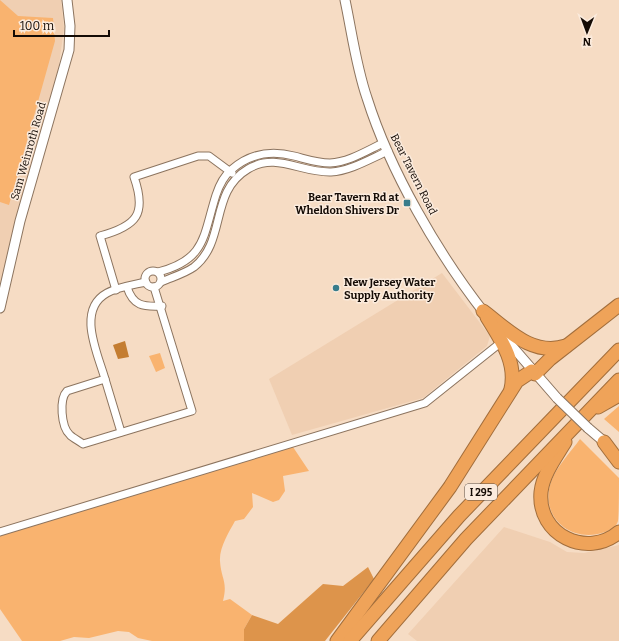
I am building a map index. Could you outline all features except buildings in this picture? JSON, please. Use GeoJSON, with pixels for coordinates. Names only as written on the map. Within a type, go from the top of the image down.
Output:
{"type":"FeatureCollection","features":[{"type":"Feature","properties":{"kind":"highway"},"geometry":{"type":"LineString","coordinates":[[337,641],[450,487],[511,390],[521,377],[534,372],[619,305]]}},
{"type":"Feature","properties":{"kind":"highway"},"geometry":{"type":"LineString","coordinates":[[483,311],[504,340],[512,368],[511,390]]}},
{"type":"Feature","properties":{"kind":"highway"},"geometry":{"type":"LineString","coordinates":[[483,311],[514,335],[532,345],[552,348],[569,344]]}},
{"type":"Feature","properties":{"kind":"highway","name":"I 295"},"geometry":{"type":"LineString","coordinates":[[350,641],[459,516],[619,350]]}},
{"type":"Feature","properties":{"kind":"highway","name":"I 295"},"geometry":{"type":"LineString","coordinates":[[378,641],[466,539],[619,380]]}},
{"type":"Feature","properties":{"kind":"highway"},"geometry":{"type":"LineString","coordinates":[[585,415],[619,395]]}},
{"type":"Feature","properties":{"kind":"highway"},"geometry":{"type":"LineString","coordinates":[[573,427],[543,483],[541,501],[546,518],[551,527],[562,536],[581,543],[601,542],[619,532]]}},
{"type":"Feature","properties":{"kind":"highway"},"geometry":{"type":"LineString","coordinates":[[604,442],[619,449]]}},
{"type":"Feature","properties":{"kind":"highway"},"geometry":{"type":"LineString","coordinates":[[604,442],[619,462]]}},
{"type":"Feature","properties":{"kind":"street","name":"Sam Weinroth Road"},"geometry":{"type":"LineString","coordinates":[[0,308],[20,221],[69,50],[70,26],[67,0]]}},
{"type":"Feature","properties":{"kind":"street","name":"Bear Tavern Road"},"geometry":{"type":"LineString","coordinates":[[345,0],[360,74],[373,118],[386,147],[429,230],[449,263],[483,311]]}},
{"type":"Feature","properties":{"kind":"street"},"geometry":{"type":"LineString","coordinates":[[386,147],[342,170],[320,172],[272,161],[256,165],[237,176],[230,184],[212,242],[202,259],[186,272],[158,284],[149,286],[146,282],[145,276],[148,272],[153,270],[158,272],[178,266],[185,262],[199,248],[204,238],[217,191],[230,171],[253,156],[270,152],[293,155],[318,163],[341,162],[386,147]]}},
{"type":"Feature","properties":{"kind":"street"},"geometry":{"type":"LineString","coordinates":[[116,290],[100,236],[124,228],[131,223],[136,215],[140,206],[140,196],[134,177],[198,156],[209,156],[237,176]]}},
{"type":"Feature","properties":{"kind":"street"},"geometry":{"type":"LineString","coordinates":[[105,380],[67,391],[64,394],[61,411],[68,434],[83,444],[192,410],[162,306],[158,284],[161,277],[158,272]]}},
{"type":"Feature","properties":{"kind":"street"},"geometry":{"type":"LineString","coordinates":[[121,432],[91,329],[91,317],[94,304],[106,294],[146,282]]}},
{"type":"Feature","properties":{"kind":"street"},"geometry":{"type":"LineString","coordinates":[[127,287],[130,296],[138,304],[149,307],[162,306]]}},
{"type":"Feature","properties":{"kind":"street"},"geometry":{"type":"LineString","coordinates":[[0,532],[425,402],[504,340],[557,398],[588,428],[619,454]]}},
{"type":"Feature","properties":{"kind":"shaded area"},"geometry":{"type":"Polygon","coordinates":[[[0,0],[61,0],[64,28],[58,73],[0,295],[0,0]]]}},
{"type":"Feature","properties":{"kind":"shaded area"},"geometry":{"type":"Polygon","coordinates":[[[0,0],[18,16],[53,18],[55,41],[9,205],[0,202],[0,0]]]}},
{"type":"Feature","properties":{"kind":"shaded area"},"geometry":{"type":"Polygon","coordinates":[[[442,273],[490,336],[487,346],[423,398],[292,435],[269,379],[442,273]]]}},
{"type":"Feature","properties":{"kind":"shaded area"},"geometry":{"type":"Polygon","coordinates":[[[125,341],[129,357],[118,359],[113,345],[125,341]]]}},
{"type":"Feature","properties":{"kind":"shaded area"},"geometry":{"type":"Polygon","coordinates":[[[160,353],[165,368],[156,372],[149,356],[160,353]]]}},
{"type":"Feature","properties":{"kind":"shaded area"},"geometry":{"type":"Polygon","coordinates":[[[619,406],[619,432],[604,419],[619,406]]]}},
{"type":"Feature","properties":{"kind":"shaded area"},"geometry":{"type":"Polygon","coordinates":[[[580,439],[619,478],[618,521],[613,528],[605,532],[592,535],[570,531],[561,525],[554,516],[548,495],[553,476],[580,439]]]}},
{"type":"Feature","properties":{"kind":"shaded area"},"geometry":{"type":"Polygon","coordinates":[[[289,441],[309,471],[283,476],[285,491],[279,500],[273,502],[252,493],[253,507],[244,519],[235,521],[221,551],[220,561],[225,584],[223,601],[230,599],[252,615],[244,629],[244,641],[152,641],[138,638],[129,632],[118,631],[89,638],[74,637],[60,641],[22,641],[0,609],[0,532],[289,441]]]}},
{"type":"Feature","properties":{"kind":"shaded area"},"geometry":{"type":"Polygon","coordinates":[[[504,527],[550,542],[567,552],[584,553],[619,545],[619,641],[417,641],[408,634],[504,527]]]}},
{"type":"Feature","properties":{"kind":"shaded area"},"geometry":{"type":"Polygon","coordinates":[[[368,567],[374,579],[325,641],[244,641],[244,629],[252,615],[278,624],[323,584],[343,586],[368,567]]]}},
{"type":"Feature","properties":{"kind":"place","name":"Bear Tavern Rd at Wheldon Shivers Dr"},"geometry":{"type":"Point","coordinates":[407,203]}},
{"type":"Feature","properties":{"kind":"place","name":"New Jersey Water Supply Authority"},"geometry":{"type":"Point","coordinates":[336,288]}}]}
